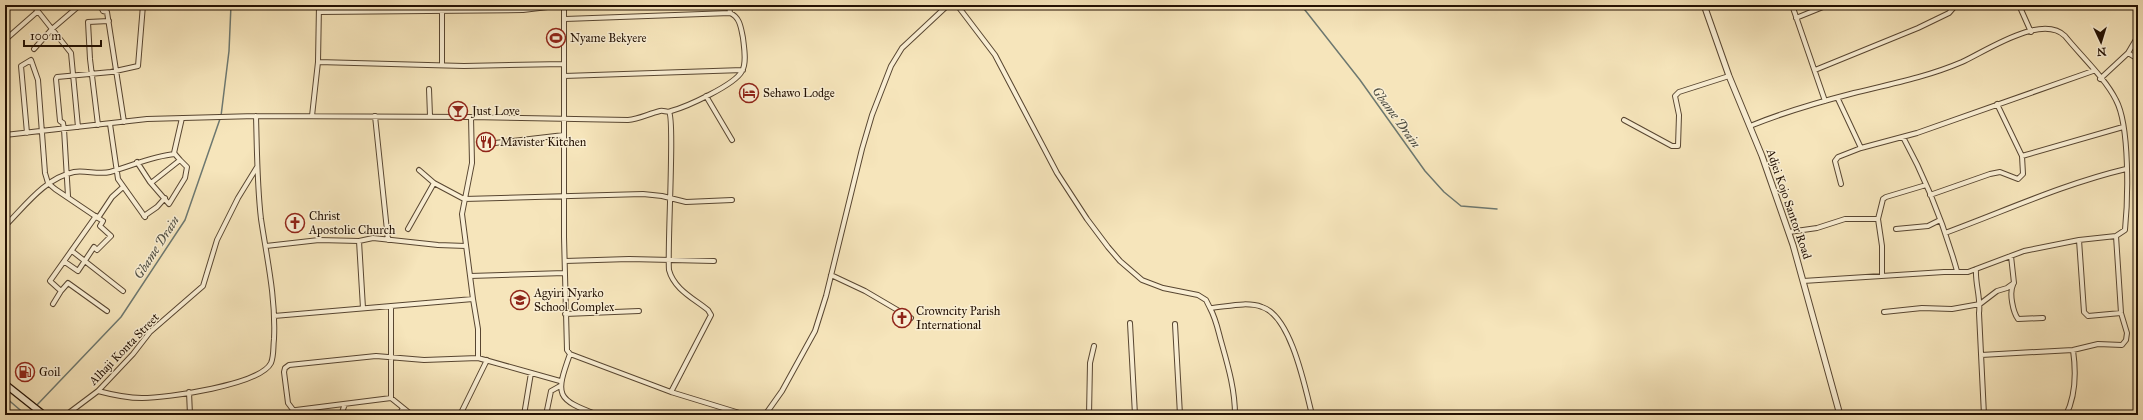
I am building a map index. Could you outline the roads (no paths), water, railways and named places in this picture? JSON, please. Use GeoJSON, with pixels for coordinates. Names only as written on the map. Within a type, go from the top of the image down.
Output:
{"type":"FeatureCollection","features":[{"type":"Feature","properties":{"kind":"main road"},"geometry":{"type":"LineString","coordinates":[[5,384],[44,415]]}},
{"type":"Feature","properties":{"kind":"street"},"geometry":{"type":"LineString","coordinates":[[33,5],[71,53],[78,127]]}},
{"type":"Feature","properties":{"kind":"street"},"geometry":{"type":"LineString","coordinates":[[34,49],[52,29],[80,5]]}},
{"type":"Feature","properties":{"kind":"street"},"geometry":{"type":"LineString","coordinates":[[100,5],[103,11],[107,12],[109,21],[124,122]]}},
{"type":"Feature","properties":{"kind":"street"},"geometry":{"type":"LineString","coordinates":[[68,196],[64,129],[63,123],[60,121],[56,79],[74,75],[116,71],[138,66],[143,5]]}},
{"type":"Feature","properties":{"kind":"street"},"geometry":{"type":"LineString","coordinates":[[312,116],[318,62],[319,5]]}},
{"type":"Feature","properties":{"kind":"street"},"geometry":{"type":"LineString","coordinates":[[319,12],[523,10],[564,5],[566,346],[570,354],[671,392],[746,415]]}},
{"type":"Feature","properties":{"kind":"street"},"geometry":{"type":"LineString","coordinates":[[729,5],[730,13]]}},
{"type":"Feature","properties":{"kind":"street"},"geometry":{"type":"LineString","coordinates":[[765,415],[782,392],[814,331],[832,275],[862,149],[872,115],[891,66],[902,48],[948,5]]}},
{"type":"Feature","properties":{"kind":"street"},"geometry":{"type":"LineString","coordinates":[[958,5],[995,55],[1057,173],[1087,219],[1108,247],[1120,261],[1142,280],[1163,288],[1198,295],[1206,300],[1215,319],[1230,372],[1235,415]]}},
{"type":"Feature","properties":{"kind":"street","name":"Adjei Kojo Santor Road"},"geometry":{"type":"LineString","coordinates":[[1704,5],[1729,76],[1750,126],[1789,232],[1840,415]]}},
{"type":"Feature","properties":{"kind":"street"},"geometry":{"type":"LineString","coordinates":[[1792,5],[1825,101]]}},
{"type":"Feature","properties":{"kind":"street"},"geometry":{"type":"LineString","coordinates":[[1796,18],[1828,5]]}},
{"type":"Feature","properties":{"kind":"street"},"geometry":{"type":"LineString","coordinates":[[1815,70],[1918,28],[1949,13],[1956,5]]}},
{"type":"Feature","properties":{"kind":"street"},"geometry":{"type":"LineString","coordinates":[[2019,5],[2031,32]]}},
{"type":"Feature","properties":{"kind":"street"},"geometry":{"type":"LineString","coordinates":[[5,40],[38,11]]}},
{"type":"Feature","properties":{"kind":"street"},"geometry":{"type":"LineString","coordinates":[[442,11],[442,65]]}},
{"type":"Feature","properties":{"kind":"street"},"geometry":{"type":"LineString","coordinates":[[5,135],[124,122],[236,116],[430,116],[564,120],[628,120],[642,118],[659,111],[669,112],[706,96],[734,81],[743,70],[742,31],[737,18],[730,13],[565,19]]}},
{"type":"Feature","properties":{"kind":"street"},"geometry":{"type":"LineString","coordinates":[[98,125],[88,22],[109,21]]}},
{"type":"Feature","properties":{"kind":"street"},"geometry":{"type":"LineString","coordinates":[[1750,126],[1825,101],[1838,99],[1941,71],[2012,37],[2044,28],[2061,32],[2116,99],[2120,109],[2126,143],[2127,189],[2125,230],[2116,236],[2042,246],[1964,272],[1957,271],[1803,281]]}},
{"type":"Feature","properties":{"kind":"street"},"geometry":{"type":"LineString","coordinates":[[2100,79],[2128,53],[2138,36]]}},
{"type":"Feature","properties":{"kind":"street"},"geometry":{"type":"LineString","coordinates":[[2128,53],[2138,58]]}},
{"type":"Feature","properties":{"kind":"street"},"geometry":{"type":"LineString","coordinates":[[27,133],[21,66],[31,60],[38,80],[45,173],[48,183],[103,221],[100,226],[111,236],[97,250],[94,247],[78,271],[65,262]]}},
{"type":"Feature","properties":{"kind":"street"},"geometry":{"type":"LineString","coordinates":[[318,62],[442,65],[564,64]]}},
{"type":"Feature","properties":{"kind":"street"},"geometry":{"type":"LineString","coordinates":[[564,76],[743,70]]}},
{"type":"Feature","properties":{"kind":"street"},"geometry":{"type":"LineString","coordinates":[[1841,184],[1836,161],[1838,157],[1861,148],[1903,137],[2093,71]]}},
{"type":"Feature","properties":{"kind":"street"},"geometry":{"type":"LineString","coordinates":[[1624,120],[1672,146],[1678,146],[1679,114],[1675,96],[1679,92],[1729,76]]}},
{"type":"Feature","properties":{"kind":"street"},"geometry":{"type":"LineString","coordinates":[[428,89],[430,116]]}},
{"type":"Feature","properties":{"kind":"street"},"geometry":{"type":"LineString","coordinates":[[706,96],[732,140]]}},
{"type":"Feature","properties":{"kind":"street"},"geometry":{"type":"LineString","coordinates":[[1838,99],[1861,148]]}},
{"type":"Feature","properties":{"kind":"street"},"geometry":{"type":"LineString","coordinates":[[1930,195],[1990,174],[2000,172],[2018,179],[2023,174],[2022,156],[1997,104]]}},
{"type":"Feature","properties":{"kind":"street"},"geometry":{"type":"LineString","coordinates":[[669,112],[672,126],[668,260],[671,278],[676,285],[708,310],[711,315],[671,392]]}},
{"type":"Feature","properties":{"kind":"street"},"geometry":{"type":"LineString","coordinates":[[98,391],[122,397],[144,398],[189,392],[241,382],[258,375],[267,369],[273,354],[274,316],[266,246],[261,218],[256,116]]}},
{"type":"Feature","properties":{"kind":"street"},"geometry":{"type":"LineString","coordinates":[[375,116],[388,240]]}},
{"type":"Feature","properties":{"kind":"street"},"geometry":{"type":"LineString","coordinates":[[471,117],[473,154],[464,199],[462,224],[478,329],[478,358]]}},
{"type":"Feature","properties":{"kind":"street"},"geometry":{"type":"LineString","coordinates":[[175,154],[182,118]]}},
{"type":"Feature","properties":{"kind":"street"},"geometry":{"type":"LineString","coordinates":[[110,124],[116,169],[123,187],[144,216],[157,207],[165,198]]}},
{"type":"Feature","properties":{"kind":"street"},"geometry":{"type":"LineString","coordinates":[[2022,156],[2123,127]]}},
{"type":"Feature","properties":{"kind":"street"},"geometry":{"type":"LineString","coordinates":[[495,143],[564,135]]}},
{"type":"Feature","properties":{"kind":"street"},"geometry":{"type":"LineString","coordinates":[[1903,137],[1926,185],[1945,233],[1957,271]]}},
{"type":"Feature","properties":{"kind":"street"},"geometry":{"type":"LineString","coordinates":[[137,162],[151,183],[169,204],[185,178],[187,167],[175,154]]}},
{"type":"Feature","properties":{"kind":"street"},"geometry":{"type":"LineString","coordinates":[[5,226],[48,183],[57,177],[74,172],[110,172],[162,155],[175,154]]}},
{"type":"Feature","properties":{"kind":"street"},"geometry":{"type":"LineString","coordinates":[[151,183],[180,160]]}},
{"type":"Feature","properties":{"kind":"street","name":"Alhaji Konta Street"},"geometry":{"type":"LineString","coordinates":[[66,415],[98,391],[133,354],[150,332],[203,286],[217,240],[238,198],[258,167]]}},
{"type":"Feature","properties":{"kind":"street"},"geometry":{"type":"LineString","coordinates":[[1945,233],[2036,196],[2084,180],[2126,169]]}},
{"type":"Feature","properties":{"kind":"street"},"geometry":{"type":"LineString","coordinates":[[419,170],[434,183],[464,199],[643,194],[686,202],[732,200]]}},
{"type":"Feature","properties":{"kind":"street"},"geometry":{"type":"LineString","coordinates":[[408,229],[434,183]]}},
{"type":"Feature","properties":{"kind":"street"},"geometry":{"type":"LineString","coordinates":[[1882,276],[1882,246],[1878,218],[1882,199],[1926,185]]}},
{"type":"Feature","properties":{"kind":"street"},"geometry":{"type":"LineString","coordinates":[[62,291],[50,281],[112,197],[123,187]]}},
{"type":"Feature","properties":{"kind":"street"},"geometry":{"type":"LineString","coordinates":[[1789,232],[1817,228],[1845,219],[1878,218]]}},
{"type":"Feature","properties":{"kind":"street"},"geometry":{"type":"LineString","coordinates":[[1896,229],[1928,226],[1940,220]]}},
{"type":"Feature","properties":{"kind":"street"},"geometry":{"type":"LineString","coordinates":[[1981,355],[2073,350],[2098,344],[2122,345],[2126,340],[2127,333],[2121,313],[2116,236]]}},
{"type":"Feature","properties":{"kind":"street"},"geometry":{"type":"LineString","coordinates":[[266,246],[319,240],[359,241],[373,238],[466,246]]}},
{"type":"Feature","properties":{"kind":"street"},"geometry":{"type":"LineString","coordinates":[[2078,240],[2084,312],[2088,316],[2121,313]]}},
{"type":"Feature","properties":{"kind":"street"},"geometry":{"type":"LineString","coordinates":[[359,241],[363,308]]}},
{"type":"Feature","properties":{"kind":"street"},"geometry":{"type":"LineString","coordinates":[[72,251],[123,291]]}},
{"type":"Feature","properties":{"kind":"street"},"geometry":{"type":"LineString","coordinates":[[2011,256],[2014,283],[2011,290],[2018,319],[2043,318]]}},
{"type":"Feature","properties":{"kind":"street"},"geometry":{"type":"LineString","coordinates":[[565,261],[668,260],[714,262]]}},
{"type":"Feature","properties":{"kind":"street"},"geometry":{"type":"LineString","coordinates":[[1922,415],[1984,414],[1979,313],[1980,304],[1976,286],[1976,269]]}},
{"type":"Feature","properties":{"kind":"street"},"geometry":{"type":"LineString","coordinates":[[470,276],[565,273]]}},
{"type":"Feature","properties":{"kind":"street"},"geometry":{"type":"LineString","coordinates":[[832,275],[875,296],[911,318]]}},
{"type":"Feature","properties":{"kind":"street"},"geometry":{"type":"LineString","coordinates":[[53,304],[68,283],[107,311]]}},
{"type":"Feature","properties":{"kind":"street"},"geometry":{"type":"LineString","coordinates":[[1884,312],[1922,308],[1952,309],[1980,304],[1996,291],[2007,288],[2014,283]]}},
{"type":"Feature","properties":{"kind":"street"},"geometry":{"type":"LineString","coordinates":[[274,316],[473,299]]}},
{"type":"Feature","properties":{"kind":"street"},"geometry":{"type":"LineString","coordinates":[[1210,308],[1238,305],[1261,306],[1270,310],[1278,317],[1288,335],[1312,415]]}},
{"type":"Feature","properties":{"kind":"street"},"geometry":{"type":"LineString","coordinates":[[391,306],[391,398]]}},
{"type":"Feature","properties":{"kind":"street"},"geometry":{"type":"LineString","coordinates":[[565,314],[639,311]]}},
{"type":"Feature","properties":{"kind":"street"},"geometry":{"type":"LineString","coordinates":[[1130,323],[1135,415]]}},
{"type":"Feature","properties":{"kind":"street"},"geometry":{"type":"LineString","coordinates":[[1175,324],[1180,415]]}},
{"type":"Feature","properties":{"kind":"street"},"geometry":{"type":"LineString","coordinates":[[1089,415],[1090,363],[1094,346]]}},
{"type":"Feature","properties":{"kind":"street"},"geometry":{"type":"LineString","coordinates":[[2066,415],[2070,407],[2074,387],[2076,365],[2073,350]]}},
{"type":"Feature","properties":{"kind":"street"},"geometry":{"type":"LineString","coordinates":[[570,354],[560,381],[562,395],[572,405],[598,415]]}},
{"type":"Feature","properties":{"kind":"street"},"geometry":{"type":"LineString","coordinates":[[412,415],[391,398],[293,413],[288,403],[284,372],[285,368],[289,364],[376,356],[390,359],[424,360],[478,358],[560,381]]}},
{"type":"Feature","properties":{"kind":"street"},"geometry":{"type":"LineString","coordinates":[[460,415],[487,360]]}},
{"type":"Feature","properties":{"kind":"street"},"geometry":{"type":"LineString","coordinates":[[524,415],[531,373]]}},
{"type":"Feature","properties":{"kind":"street"},"geometry":{"type":"LineString","coordinates":[[546,415],[551,390],[560,386]]}},
{"type":"Feature","properties":{"kind":"street"},"geometry":{"type":"LineString","coordinates":[[189,392],[190,415]]}},
{"type":"Feature","properties":{"kind":"street"},"geometry":{"type":"LineString","coordinates":[[341,415],[345,404]]}},
{"type":"Feature","properties":{"kind":"street"},"geometry":{"type":"LineString","coordinates":[[399,415],[403,408]]}},
{"type":"Feature","properties":{"kind":"waterway","name":"Gbame Drain"},"geometry":{"type":"LineString","coordinates":[[36,406],[121,317],[185,220],[221,116],[229,51],[231,5]]}},
{"type":"Feature","properties":{"kind":"waterway","name":"Gbame Drain"},"geometry":{"type":"LineString","coordinates":[[1301,5],[1360,80],[1425,171],[1444,192],[1461,206],[1497,209]]}},
{"type":"Feature","properties":{"kind":"waterway"},"geometry":{"type":"LineString","coordinates":[[5,397],[26,415]]}},
{"type":"Feature","properties":{"kind":"waterway","name":"Gbame Drain"},"geometry":{"type":"LineString","coordinates":[[28,415],[33,409]]}},
{"type":"Feature","properties":{"kind":"place","name":"Nyame Bekyere"},"geometry":{"type":"Point","coordinates":[556,38]}},
{"type":"Feature","properties":{"kind":"place","name":"Sehawo Lodge"},"geometry":{"type":"Point","coordinates":[749,93]}},
{"type":"Feature","properties":{"kind":"place","name":"Just Love"},"geometry":{"type":"Point","coordinates":[458,111]}},
{"type":"Feature","properties":{"kind":"place","name":"Mavister Kitchen"},"geometry":{"type":"Point","coordinates":[486,142]}},
{"type":"Feature","properties":{"kind":"place","name":"Christ Apostolic Church"},"geometry":{"type":"Point","coordinates":[295,223]}},
{"type":"Feature","properties":{"kind":"place","name":"Agyiri Nyarko School Complex"},"geometry":{"type":"Point","coordinates":[520,300]}},
{"type":"Feature","properties":{"kind":"place","name":"Crowncity Parish International"},"geometry":{"type":"Point","coordinates":[902,318]}},
{"type":"Feature","properties":{"kind":"place","name":"Goil"},"geometry":{"type":"Point","coordinates":[25,372]}}]}
